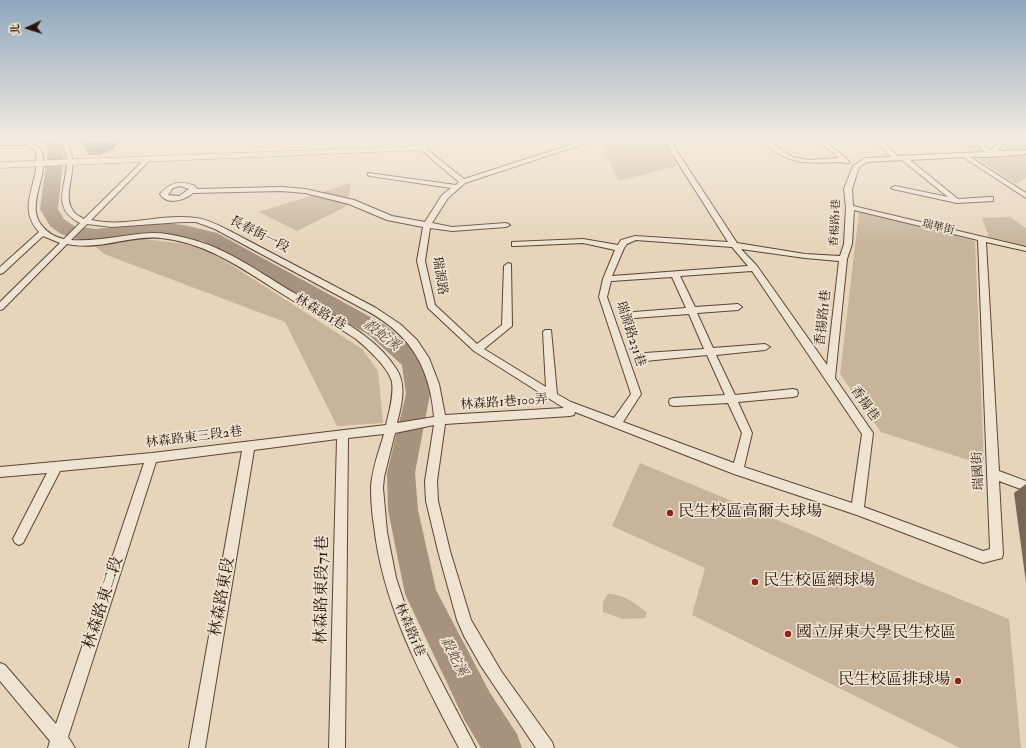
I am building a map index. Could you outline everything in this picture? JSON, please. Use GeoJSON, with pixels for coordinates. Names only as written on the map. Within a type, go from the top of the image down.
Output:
{"type":"FeatureCollection","features":[{"type":"Feature","properties":{"kind":"street"},"geometry":{"type":"LineString","coordinates":[[0,271],[43,232],[34,221],[32,207],[38,174]]}},
{"type":"Feature","properties":{"kind":"street","name":"長春街一段"},"geometry":{"type":"LineString","coordinates":[[69,174],[65,200],[66,208],[70,214],[85,223],[104,225],[145,221],[187,220],[205,223],[298,270],[389,320],[410,339],[422,354],[434,380],[440,420]]}},
{"type":"Feature","properties":{"kind":"street"},"geometry":{"type":"LineString","coordinates":[[0,307],[133,174]]}},
{"type":"Feature","properties":{"kind":"street"},"geometry":{"type":"LineString","coordinates":[[370,174],[460,184]]}},
{"type":"Feature","properties":{"kind":"street"},"geometry":{"type":"LineString","coordinates":[[449,174],[460,184]]}},
{"type":"Feature","properties":{"kind":"street","name":"瑞源路"},"geometry":{"type":"LineString","coordinates":[[491,174],[460,184],[445,197],[427,225],[421,261],[431,306],[478,349],[552,396],[567,405],[617,423]]}},
{"type":"Feature","properties":{"kind":"street","name":"香揚巷"},"geometry":{"type":"LineString","coordinates":[[688,174],[734,245],[754,268],[868,433],[857,510]]}},
{"type":"Feature","properties":{"kind":"street","name":"香楊路1巷"},"geometry":{"type":"LineString","coordinates":[[734,245],[805,256],[843,259],[848,244],[850,207],[848,189],[853,174]]}},
{"type":"Feature","properties":{"kind":"street"},"geometry":{"type":"LineString","coordinates":[[923,174],[957,201]]}},
{"type":"Feature","properties":{"kind":"street"},"geometry":{"type":"LineString","coordinates":[[992,174],[1026,196]]}},
{"type":"Feature","properties":{"kind":"street"},"geometry":{"type":"LineString","coordinates":[[894,188],[957,201],[990,199]]}},
{"type":"Feature","properties":{"kind":"street"},"geometry":{"type":"LineString","coordinates":[[192,191],[281,189],[305,191],[337,198],[390,218],[427,225],[452,229],[506,225]]}},
{"type":"Feature","properties":{"kind":"street","name":"瑞華街"},"geometry":{"type":"LineString","coordinates":[[850,207],[1026,249]]}},
{"type":"Feature","properties":{"kind":"street","name":"林森路1巷"},"geometry":{"type":"LineString","coordinates":[[43,232],[56,239],[66,242],[110,242],[154,235],[188,240],[214,250],[354,334],[372,349],[395,375],[398,390],[391,429],[377,485],[379,517],[384,554],[397,604],[417,652],[468,748]]}},
{"type":"Feature","properties":{"kind":"street"},"geometry":{"type":"LineString","coordinates":[[515,244],[583,241],[620,248],[624,242],[635,238],[651,238],[734,245]]}},
{"type":"Feature","properties":{"kind":"street","name":"瑞國街"},"geometry":{"type":"LineString","coordinates":[[857,510],[983,557],[997,554],[982,238]]}},
{"type":"Feature","properties":{"kind":"street","name":"瑞源路231巷"},"geometry":{"type":"LineString","coordinates":[[617,423],[636,394],[603,297],[607,279],[620,248]]}},
{"type":"Feature","properties":{"kind":"street","name":"香揚路1巷"},"geometry":{"type":"LineString","coordinates":[[830,380],[843,259]]}},
{"type":"Feature","properties":{"kind":"street"},"geometry":{"type":"LineString","coordinates":[[478,349],[507,326],[508,266]]}},
{"type":"Feature","properties":{"kind":"street"},"geometry":{"type":"LineString","coordinates":[[607,279],[754,268]]}},
{"type":"Feature","properties":{"kind":"street"},"geometry":{"type":"LineString","coordinates":[[675,274],[747,433],[738,470]]}},
{"type":"Feature","properties":{"kind":"street"},"geometry":{"type":"LineString","coordinates":[[634,315],[738,307]]}},
{"type":"Feature","properties":{"kind":"street"},"geometry":{"type":"LineString","coordinates":[[548,332],[552,396]]}},
{"type":"Feature","properties":{"kind":"street"},"geometry":{"type":"LineString","coordinates":[[645,357],[765,347]]}},
{"type":"Feature","properties":{"kind":"street"},"geometry":{"type":"LineString","coordinates":[[674,402],[732,399],[793,393]]}},
{"type":"Feature","properties":{"kind":"street","name":"林森路1巷100弄"},"geometry":{"type":"LineString","coordinates":[[391,429],[440,420],[570,412]]}},
{"type":"Feature","properties":{"kind":"street"},"geometry":{"type":"LineString","coordinates":[[440,420],[430,488],[449,570],[468,629],[497,678],[546,748]]}},
{"type":"Feature","properties":{"kind":"street"},"geometry":{"type":"LineString","coordinates":[[617,423],[738,470],[857,510]]}},
{"type":"Feature","properties":{"kind":"street","name":"林森路東三段2巷"},"geometry":{"type":"LineString","coordinates":[[0,472],[152,458],[391,429]]}},
{"type":"Feature","properties":{"kind":"street","name":"林森路東段71巷"},"geometry":{"type":"LineString","coordinates":[[337,748],[343,434]]}},
{"type":"Feature","properties":{"kind":"street","name":"林森路東段"},"geometry":{"type":"LineString","coordinates":[[198,748],[249,446]]}},
{"type":"Feature","properties":{"kind":"street","name":"林森路東二段"},"geometry":{"type":"LineString","coordinates":[[61,745],[152,458]]}},
{"type":"Feature","properties":{"kind":"street"},"geometry":{"type":"LineString","coordinates":[[19,539],[56,467]]}},
{"type":"Feature","properties":{"kind":"street"},"geometry":{"type":"LineString","coordinates":[[993,474],[1026,486]]}},
{"type":"Feature","properties":{"kind":"street"},"geometry":{"type":"LineString","coordinates":[[0,670],[61,745]]}},
{"type":"Feature","properties":{"kind":"shaded area"},"geometry":{"type":"Polygon","coordinates":[[[616,174],[646,174],[619,181],[616,174]]]}},
{"type":"Feature","properties":{"kind":"shaded area"},"geometry":{"type":"Polygon","coordinates":[[[1000,174],[1026,174],[1026,178],[1016,184],[1000,174]]]}},
{"type":"Feature","properties":{"kind":"shaded area"},"geometry":{"type":"Polygon","coordinates":[[[351,183],[347,206],[297,231],[259,212],[351,183]]]}},
{"type":"Feature","properties":{"kind":"shaded area"},"geometry":{"type":"Polygon","coordinates":[[[859,212],[975,241],[984,465],[881,432],[840,374],[859,212]]]}},
{"type":"Feature","properties":{"kind":"shaded area"},"geometry":{"type":"Polygon","coordinates":[[[1010,217],[1026,228],[1026,246],[989,237],[982,218],[1010,217]]]}},
{"type":"Feature","properties":{"kind":"shaded area"},"geometry":{"type":"Polygon","coordinates":[[[144,239],[193,245],[222,259],[362,349],[378,371],[383,423],[337,426],[285,322],[104,254],[95,246],[144,239]]]}},
{"type":"Feature","properties":{"kind":"shaded area"},"geometry":{"type":"Polygon","coordinates":[[[640,463],[816,536],[903,576],[1009,619],[1021,748],[960,748],[692,615],[705,568],[612,526],[640,463]]]}},
{"type":"Feature","properties":{"kind":"shaded area"},"geometry":{"type":"Polygon","coordinates":[[[608,594],[618,595],[639,606],[647,613],[645,618],[623,619],[603,612],[603,602],[608,594]]]}},
{"type":"Feature","properties":{"kind":"waterway","name":"殺蛇溪"},"geometry":{"type":"LineString","coordinates":[[53,174],[49,209],[57,222],[67,230],[81,234],[96,234],[156,227],[184,230],[210,237],[377,330],[413,362],[418,394],[401,473],[403,510],[421,594],[477,706],[503,748]]}},
{"type":"Feature","properties":{"kind":"place","name":"民生校區高爾夫球場"},"geometry":{"type":"Point","coordinates":[670,513]}},
{"type":"Feature","properties":{"kind":"place","name":"民生校區網球場"},"geometry":{"type":"Point","coordinates":[755,582]}},
{"type":"Feature","properties":{"kind":"place","name":"國立屏東大學民生校區"},"geometry":{"type":"Point","coordinates":[788,634]}},
{"type":"Feature","properties":{"kind":"place","name":"民生校區排球場"},"geometry":{"type":"Point","coordinates":[958,681]}}]}
